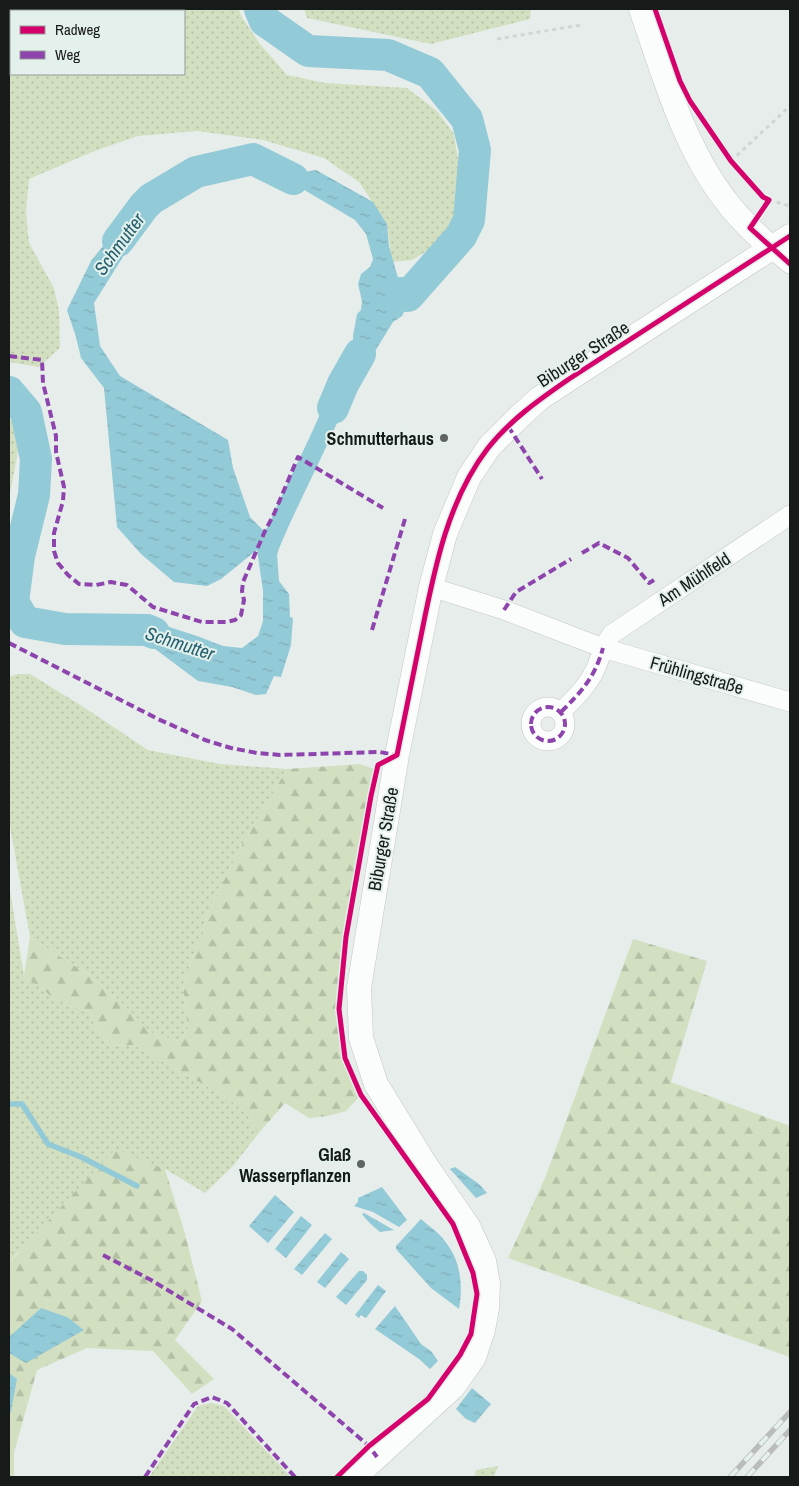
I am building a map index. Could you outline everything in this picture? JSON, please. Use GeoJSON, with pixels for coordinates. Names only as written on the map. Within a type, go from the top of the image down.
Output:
{"type":"FeatureCollection","features":[{"type":"Feature","properties":{"kind":"street"},"geometry":{"type":"LineString","coordinates":[[641,9],[679,115],[700,160],[731,208],[753,232],[781,242],[790,264]]}},
{"type":"Feature","properties":{"kind":"street","name":"Biburger Straße"},"geometry":{"type":"LineString","coordinates":[[355,1477],[452,1387],[474,1356],[483,1330],[487,1308],[488,1284],[484,1261],[468,1226],[425,1164],[376,1084],[361,1038],[359,988],[369,920],[398,755],[431,586],[445,534],[469,477],[489,447],[508,426],[540,398],[781,242]]}},
{"type":"Feature","properties":{"kind":"street","name":"Am Mühlfeld"},"geometry":{"type":"LineString","coordinates":[[603,648],[612,634],[621,627],[790,515]]}},
{"type":"Feature","properties":{"kind":"street","name":"Frühlingstraße"},"geometry":{"type":"LineString","coordinates":[[431,586],[504,610],[603,648],[790,702]]}},
{"type":"Feature","properties":{"kind":"street"},"geometry":{"type":"LineString","coordinates":[[561,712],[589,681],[596,670],[603,648]]}},
{"type":"Feature","properties":{"kind":"path"},"geometry":{"type":"LineString","coordinates":[[497,38],[581,25]]}},
{"type":"Feature","properties":{"kind":"path"},"geometry":{"type":"LineString","coordinates":[[731,161],[790,106]]}},
{"type":"Feature","properties":{"kind":"path"},"geometry":{"type":"LineString","coordinates":[[769,200],[790,206]]}},
{"type":"Feature","properties":{"kind":"green space"},"geometry":{"type":"Polygon","coordinates":[[[9,9],[239,9],[241,16],[260,44],[287,75],[325,83],[407,88],[437,111],[454,134],[461,179],[460,216],[442,242],[412,260],[392,262],[387,224],[359,182],[324,158],[263,140],[197,131],[138,136],[92,152],[29,179],[26,212],[29,243],[54,288],[59,311],[60,348],[39,367],[9,362],[9,9]]]}},
{"type":"Feature","properties":{"kind":"green space"},"geometry":{"type":"Polygon","coordinates":[[[304,9],[531,9],[530,19],[431,44],[307,18],[304,9]]]}},
{"type":"Feature","properties":{"kind":"green space"},"geometry":{"type":"Polygon","coordinates":[[[9,418],[12,421],[18,451],[9,499],[9,418]]]}},
{"type":"Feature","properties":{"kind":"green space"},"geometry":{"type":"Polygon","coordinates":[[[18,674],[30,674],[148,750],[220,764],[287,769],[241,847],[210,907],[183,985],[188,1029],[178,1041],[150,1032],[118,999],[87,974],[30,937],[9,821],[9,677],[18,674]]]}},
{"type":"Feature","properties":{"kind":"green space"},"geometry":{"type":"Polygon","coordinates":[[[360,764],[377,770],[346,937],[339,1009],[345,1058],[361,1095],[346,1111],[328,1116],[309,1118],[285,1103],[258,1134],[248,1115],[229,1099],[134,1045],[111,1046],[94,1027],[91,1012],[62,1004],[24,976],[30,937],[87,974],[118,999],[150,1032],[178,1041],[188,1029],[183,985],[210,907],[241,847],[287,769],[360,764]]]}},
{"type":"Feature","properties":{"kind":"green space"},"geometry":{"type":"Polygon","coordinates":[[[9,884],[24,976],[62,1004],[91,1012],[94,1027],[111,1046],[134,1045],[229,1099],[248,1115],[258,1134],[233,1166],[205,1193],[165,1169],[17,1253],[9,1263],[9,884]]]}},
{"type":"Feature","properties":{"kind":"green space"},"geometry":{"type":"Polygon","coordinates":[[[633,939],[707,961],[671,1082],[790,1126],[790,1357],[508,1258],[545,1178],[633,939]]]}},
{"type":"Feature","properties":{"kind":"green space"},"geometry":{"type":"Polygon","coordinates":[[[115,1149],[165,1169],[184,1230],[202,1301],[175,1340],[214,1379],[192,1394],[153,1351],[87,1348],[37,1370],[14,1453],[14,1477],[9,1477],[9,1263],[115,1149]]]}},
{"type":"Feature","properties":{"kind":"green space"},"geometry":{"type":"Polygon","coordinates":[[[211,1403],[224,1406],[291,1477],[149,1477],[198,1406],[211,1403]]]}},
{"type":"Feature","properties":{"kind":"green space"},"geometry":{"type":"Polygon","coordinates":[[[498,1466],[494,1477],[474,1477],[476,1470],[498,1466]]]}},
{"type":"Feature","properties":{"kind":"water"},"geometry":{"type":"Polygon","coordinates":[[[253,159],[298,173],[316,170],[373,202],[387,224],[389,246],[398,278],[411,280],[414,272],[432,269],[435,273],[432,283],[410,301],[402,316],[393,322],[361,374],[339,394],[343,372],[354,354],[353,336],[357,314],[361,310],[362,301],[358,284],[361,274],[370,267],[373,259],[366,234],[355,220],[301,188],[280,188],[257,175],[253,159]]]}},
{"type":"Feature","properties":{"kind":"water"},"geometry":{"type":"Polygon","coordinates":[[[144,206],[126,252],[94,303],[100,346],[120,376],[228,440],[233,468],[250,517],[264,531],[276,518],[287,522],[277,555],[279,581],[289,594],[290,617],[293,618],[291,645],[281,677],[274,676],[266,694],[256,695],[232,687],[198,681],[143,640],[110,629],[160,624],[223,646],[242,648],[258,636],[263,621],[263,591],[257,550],[221,579],[207,586],[174,582],[141,554],[117,527],[104,388],[81,358],[67,310],[91,261],[132,210],[144,206]]]}},
{"type":"Feature","properties":{"kind":"water"},"geometry":{"type":"Polygon","coordinates":[[[455,1167],[479,1184],[487,1193],[476,1198],[450,1169],[455,1167]]]}},
{"type":"Feature","properties":{"kind":"water"},"geometry":{"type":"Polygon","coordinates":[[[382,1187],[407,1220],[399,1227],[373,1212],[354,1206],[358,1202],[358,1198],[382,1187]]]}},
{"type":"Feature","properties":{"kind":"water"},"geometry":{"type":"Polygon","coordinates":[[[275,1195],[294,1212],[268,1243],[249,1226],[275,1195]]]}},
{"type":"Feature","properties":{"kind":"water"},"geometry":{"type":"Polygon","coordinates":[[[364,1213],[394,1230],[380,1232],[362,1214],[364,1213]]]}},
{"type":"Feature","properties":{"kind":"water"},"geometry":{"type":"Polygon","coordinates":[[[301,1216],[312,1225],[286,1258],[275,1249],[301,1216]]]}},
{"type":"Feature","properties":{"kind":"water"},"geometry":{"type":"Polygon","coordinates":[[[421,1219],[442,1237],[452,1251],[460,1275],[459,1309],[431,1288],[396,1249],[396,1246],[421,1219]]]}},
{"type":"Feature","properties":{"kind":"water"},"geometry":{"type":"Polygon","coordinates":[[[325,1233],[332,1239],[302,1275],[294,1269],[325,1233]]]}},
{"type":"Feature","properties":{"kind":"water"},"geometry":{"type":"Polygon","coordinates":[[[341,1252],[349,1259],[325,1288],[317,1282],[341,1252]]]}},
{"type":"Feature","properties":{"kind":"water"},"geometry":{"type":"Polygon","coordinates":[[[359,1271],[363,1271],[367,1275],[367,1280],[346,1305],[336,1297],[359,1271]]]}},
{"type":"Feature","properties":{"kind":"water"},"geometry":{"type":"Polygon","coordinates":[[[378,1285],[386,1291],[366,1318],[361,1315],[359,1318],[355,1315],[378,1285]]]}},
{"type":"Feature","properties":{"kind":"water"},"geometry":{"type":"Polygon","coordinates":[[[395,1306],[421,1344],[431,1351],[438,1361],[430,1369],[419,1359],[375,1329],[395,1306]]]}},
{"type":"Feature","properties":{"kind":"water"},"geometry":{"type":"Polygon","coordinates":[[[41,1308],[67,1317],[84,1330],[26,1363],[9,1353],[9,1337],[41,1308]]]}},
{"type":"Feature","properties":{"kind":"water"},"geometry":{"type":"Polygon","coordinates":[[[9,1373],[17,1379],[11,1412],[9,1412],[9,1373]]]}},
{"type":"Feature","properties":{"kind":"water"},"geometry":{"type":"Polygon","coordinates":[[[472,1388],[491,1404],[475,1423],[466,1419],[456,1409],[472,1388]]]}},
{"type":"Feature","properties":{"kind":"waterway","name":"Schmutter"},"geometry":{"type":"LineString","coordinates":[[260,9],[265,21],[308,51],[388,55],[430,73],[467,119],[475,150],[469,220],[461,236],[408,296],[401,293]]}},
{"type":"Feature","properties":{"kind":"waterway","name":"Schmutter"},"geometry":{"type":"LineString","coordinates":[[118,241],[151,199],[196,172],[253,159],[293,179]]}},
{"type":"Feature","properties":{"kind":"waterway","name":"Schmutter"},"geometry":{"type":"LineString","coordinates":[[333,408],[343,384],[360,354]]}},
{"type":"Feature","properties":{"kind":"waterway","name":"Schmutter"},"geometry":{"type":"LineString","coordinates":[[9,392],[26,412],[36,459],[34,495],[19,556],[13,602],[25,622],[65,629],[147,630],[154,633]]}},
{"type":"Feature","properties":{"kind":"waterway","name":"Schmutter"},"geometry":{"type":"LineString","coordinates":[[271,543],[333,408]]}},
{"type":"Feature","properties":{"kind":"waterway","name":"Schmutter"},"geometry":{"type":"LineString","coordinates":[[9,604],[13,602]]}},
{"type":"Feature","properties":{"kind":"waterway"},"geometry":{"type":"LineString","coordinates":[[9,1104],[22,1104],[48,1144],[81,1157],[137,1186]]}},
{"type":"Feature","properties":{"kind":"railway"},"geometry":{"type":"LineString","coordinates":[[730,1477],[790,1412]]}},
{"type":"Feature","properties":{"kind":"railway"},"geometry":{"type":"LineString","coordinates":[[747,1477],[790,1430]]}},
{"type":"Feature","properties":{"kind":"marked path"},"geometry":{"type":"LineString","coordinates":[[9,356],[42,360],[43,383],[56,436],[56,452],[64,487],[63,501],[54,533],[54,551],[58,563],[79,584],[96,585],[111,582],[127,585],[153,607],[202,622],[235,620],[241,615],[244,600],[243,582],[298,457],[383,508]]}},
{"type":"Feature","properties":{"kind":"marked path"},"geometry":{"type":"LineString","coordinates":[[508,426],[542,479]]}},
{"type":"Feature","properties":{"kind":"marked path"},"geometry":{"type":"LineString","coordinates":[[372,630],[405,519]]}},
{"type":"Feature","properties":{"kind":"marked path"},"geometry":{"type":"LineString","coordinates":[[582,553],[599,543],[628,558],[649,583],[654,580]]}},
{"type":"Feature","properties":{"kind":"marked path"},"geometry":{"type":"LineString","coordinates":[[504,610],[516,592],[571,559]]}},
{"type":"Feature","properties":{"kind":"marked path"},"geometry":{"type":"LineString","coordinates":[[9,643],[158,719],[205,740],[231,748],[280,755],[380,752],[395,755]]}},
{"type":"Feature","properties":{"kind":"marked path"},"geometry":{"type":"LineString","coordinates":[[561,712],[587,683],[596,667],[603,648]]}},
{"type":"Feature","properties":{"kind":"marked path"},"geometry":{"type":"LineString","coordinates":[[548,707],[560,712],[565,724],[560,736],[548,741],[536,736],[531,724],[536,712],[548,707]]}},
{"type":"Feature","properties":{"kind":"marked path"},"geometry":{"type":"LineString","coordinates":[[103,1255],[151,1280],[232,1329],[369,1446],[377,1457]]}},
{"type":"Feature","properties":{"kind":"marked path"},"geometry":{"type":"LineString","coordinates":[[145,1477],[194,1404],[212,1397],[227,1403],[295,1477]]}},
{"type":"Feature","properties":{"kind":"cycle path"},"geometry":{"type":"LineString","coordinates":[[655,9],[680,81],[690,101],[731,161],[763,197],[769,200],[750,228],[790,264]]}},
{"type":"Feature","properties":{"kind":"cycle path"},"geometry":{"type":"LineString","coordinates":[[337,1477],[369,1446],[428,1399],[460,1355],[471,1334],[477,1294],[473,1273],[453,1224],[361,1095],[345,1058],[339,1009],[346,937],[378,765],[397,755],[431,587],[452,514],[462,491],[488,448],[526,410],[569,379],[790,236]]}},
{"type":"Feature","properties":{"kind":"place","name":"Schmutterhaus"},"geometry":{"type":"Point","coordinates":[444,438]}},
{"type":"Feature","properties":{"kind":"place","name":"Glaß Wasserpflanzen"},"geometry":{"type":"Point","coordinates":[361,1164]}}]}
